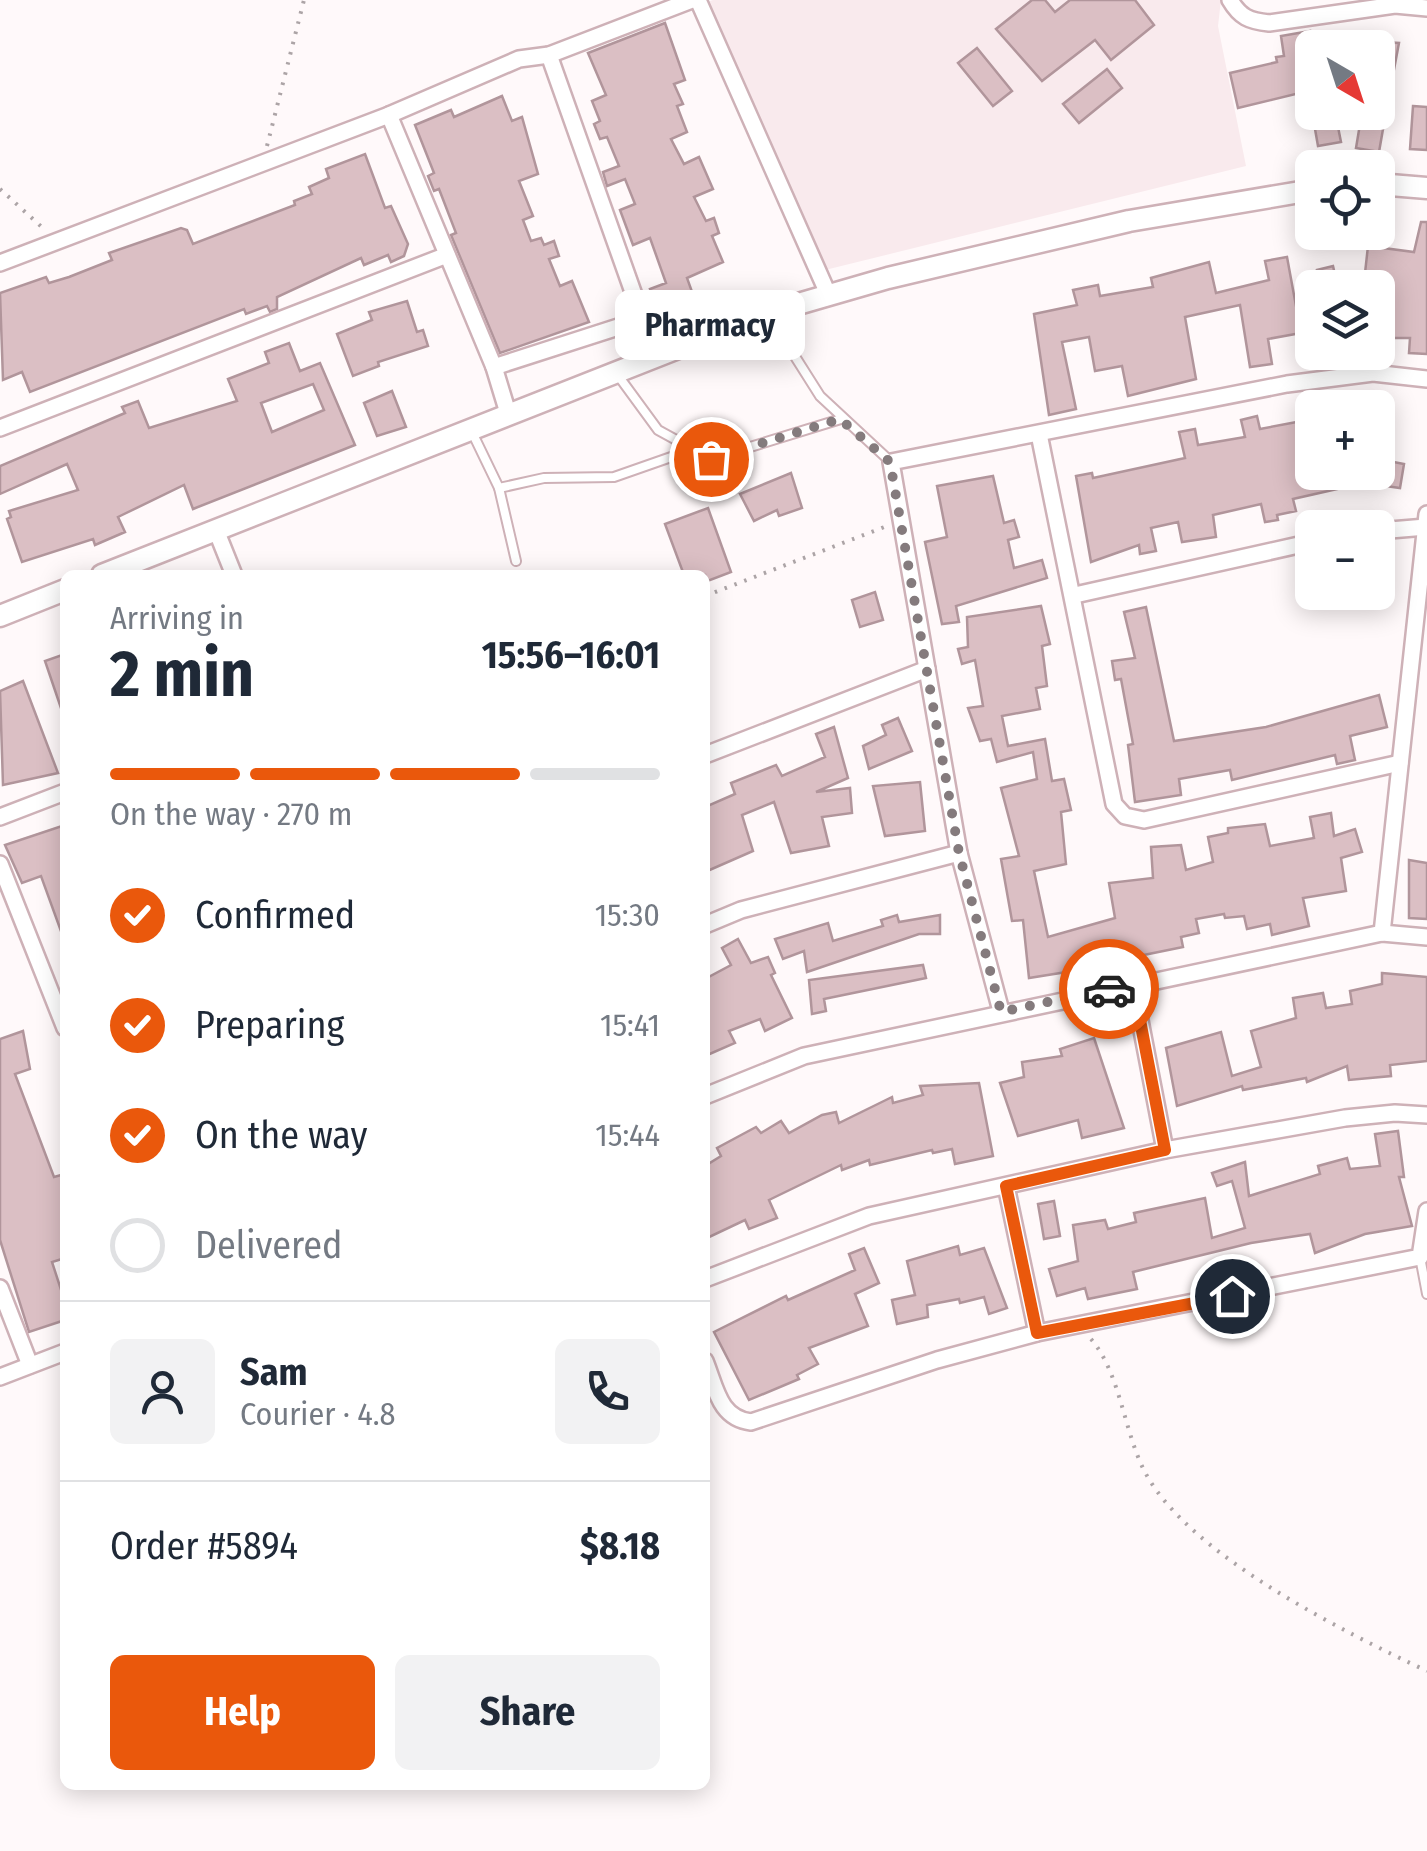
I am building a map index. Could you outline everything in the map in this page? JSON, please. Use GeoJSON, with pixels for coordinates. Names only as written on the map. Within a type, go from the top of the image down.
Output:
{"type":"FeatureCollection","features":[{"type":"Feature","properties":{"kind":"street"},"geometry":{"type":"LineString","coordinates":[[0,263],[389,115],[520,59],[549,55],[695,0],[829,296]]}},
{"type":"Feature","properties":{"kind":"street"},"geometry":{"type":"LineString","coordinates":[[1230,0],[1238,14],[1251,22],[1269,23],[1395,2],[1427,8]]}},
{"type":"Feature","properties":{"kind":"street"},"geometry":{"type":"LineString","coordinates":[[549,55],[655,354]]}},
{"type":"Feature","properties":{"kind":"street"},"geometry":{"type":"LineString","coordinates":[[389,115],[494,367],[508,413]]}},
{"type":"Feature","properties":{"kind":"street"},"geometry":{"type":"LineString","coordinates":[[1395,185],[1427,188]]}},
{"type":"Feature","properties":{"kind":"street"},"geometry":{"type":"LineString","coordinates":[[115,570],[655,354],[768,313],[1130,220],[1295,193]]}},
{"type":"Feature","properties":{"kind":"street"},"geometry":{"type":"LineString","coordinates":[[0,428],[447,255]]}},
{"type":"Feature","properties":{"kind":"street"},"geometry":{"type":"LineString","coordinates":[[494,367],[643,319]]}},
{"type":"Feature","properties":{"kind":"street"},"geometry":{"type":"LineString","coordinates":[[1001,1012],[959,853],[890,462],[932,450],[1040,434],[1287,384],[1373,373],[1427,379]]}},
{"type":"Feature","properties":{"kind":"street"},"geometry":{"type":"LineString","coordinates":[[1040,434],[1114,804],[1125,816],[1144,820],[1400,763]]}},
{"type":"Feature","properties":{"kind":"street"},"geometry":{"type":"LineString","coordinates":[[1382,933],[1427,514]]}},
{"type":"Feature","properties":{"kind":"street"},"geometry":{"type":"LineString","coordinates":[[1395,530],[1426,527]]}},
{"type":"Feature","properties":{"kind":"street"},"geometry":{"type":"LineString","coordinates":[[216,530],[232,570]]}},
{"type":"Feature","properties":{"kind":"street"},"geometry":{"type":"LineString","coordinates":[[1074,595],[1295,546]]}},
{"type":"Feature","properties":{"kind":"street"},"geometry":{"type":"LineString","coordinates":[[0,616],[60,592]]}},
{"type":"Feature","properties":{"kind":"street"},"geometry":{"type":"LineString","coordinates":[[710,753],[927,669]]}},
{"type":"Feature","properties":{"kind":"street"},"geometry":{"type":"LineString","coordinates":[[0,816],[60,794]]}},
{"type":"Feature","properties":{"kind":"street"},"geometry":{"type":"LineString","coordinates":[[710,922],[780,899],[959,853]]}},
{"type":"Feature","properties":{"kind":"street"},"geometry":{"type":"LineString","coordinates":[[0,864],[60,1015]]}},
{"type":"Feature","properties":{"kind":"street"},"geometry":{"type":"LineString","coordinates":[[710,1094],[804,1056],[1001,1012],[1382,933],[1427,937]]}},
{"type":"Feature","properties":{"kind":"street"},"geometry":{"type":"LineString","coordinates":[[1133,984],[1165,1150]]}},
{"type":"Feature","properties":{"kind":"street"},"geometry":{"type":"LineString","coordinates":[[710,1278],[869,1216],[1165,1150],[1345,1118],[1395,1113],[1427,1115]]}},
{"type":"Feature","properties":{"kind":"street"},"geometry":{"type":"LineString","coordinates":[[1006,1186],[1037,1333]]}},
{"type":"Feature","properties":{"kind":"street"},"geometry":{"type":"LineString","coordinates":[[710,1374],[725,1412],[736,1420],[751,1422],[937,1360],[1037,1333],[1081,1328],[1420,1257],[1427,1210]]}},
{"type":"Feature","properties":{"kind":"street"},"geometry":{"type":"LineString","coordinates":[[0,1288],[30,1364]]}},
{"type":"Feature","properties":{"kind":"street"},"geometry":{"type":"LineString","coordinates":[[0,1376],[60,1354]]}},
{"type":"Feature","properties":{"kind":"lane"},"geometry":{"type":"LineString","coordinates":[[768,313],[820,396],[840,419],[890,462]]}},
{"type":"Feature","properties":{"kind":"lane"},"geometry":{"type":"LineString","coordinates":[[614,371],[658,430],[711,459],[840,419]]}},
{"type":"Feature","properties":{"kind":"lane"},"geometry":{"type":"LineString","coordinates":[[470,428],[498,488],[516,561]]}},
{"type":"Feature","properties":{"kind":"lane"},"geometry":{"type":"LineString","coordinates":[[498,488],[544,478],[614,477],[694,449]]}},
{"type":"Feature","properties":{"kind":"lane"},"geometry":{"type":"LineString","coordinates":[[1420,1257],[1427,1294]]}},
{"type":"Feature","properties":{"kind":"path"},"geometry":{"type":"LineString","coordinates":[[263,161],[304,0]]}},
{"type":"Feature","properties":{"kind":"path"},"geometry":{"type":"LineString","coordinates":[[0,189],[42,230],[69,236]]}},
{"type":"Feature","properties":{"kind":"path"},"geometry":{"type":"LineString","coordinates":[[710,594],[901,520]]}},
{"type":"Feature","properties":{"kind":"path"},"geometry":{"type":"LineString","coordinates":[[1081,1328],[1098,1346],[1146,1474],[1180,1522],[1327,1624],[1427,1670]]}},
{"type":"Feature","properties":{"kind":"shaded area"},"geometry":{"type":"Polygon","coordinates":[[[1221,0],[1218,26],[1246,166],[817,272],[704,3],[1221,0]]]}},
{"type":"Feature","properties":{"kind":"building"},"geometry":{"type":"Polygon","coordinates":[[[1032,0],[1045,0],[1055,12],[1070,0],[1135,0],[1154,25],[1111,60],[1095,40],[1042,81],[996,29],[1032,0]]]}},
{"type":"Feature","properties":{"kind":"building"},"geometry":{"type":"Polygon","coordinates":[[[665,23],[685,80],[674,84],[683,104],[677,106],[687,132],[671,139],[684,164],[699,157],[713,189],[694,197],[706,221],[714,218],[719,233],[712,236],[723,262],[687,278],[700,314],[672,325],[663,301],[656,304],[650,289],[666,283],[650,238],[633,245],[620,210],[635,204],[625,179],[607,186],[603,172],[619,166],[607,137],[600,139],[594,124],[600,121],[592,101],[606,95],[588,53],[665,23]]]}},
{"type":"Feature","properties":{"kind":"building"},"geometry":{"type":"Polygon","coordinates":[[[1295,34],[1295,94],[1238,108],[1230,73],[1277,62],[1276,57],[1284,56],[1281,36],[1295,34]]]}},
{"type":"Feature","properties":{"kind":"building"},"geometry":{"type":"Polygon","coordinates":[[[977,48],[1012,91],[993,106],[958,63],[977,48]]]}},
{"type":"Feature","properties":{"kind":"building"},"geometry":{"type":"Polygon","coordinates":[[[1107,69],[1122,88],[1079,123],[1063,104],[1107,69]]]}},
{"type":"Feature","properties":{"kind":"building"},"geometry":{"type":"Polygon","coordinates":[[[502,96],[512,121],[522,117],[538,174],[519,181],[533,216],[523,220],[531,241],[541,238],[544,245],[554,241],[559,256],[549,259],[560,286],[572,281],[589,322],[500,353],[451,235],[456,233],[439,189],[434,191],[428,176],[434,173],[415,125],[451,110],[454,117],[502,96]]]}},
{"type":"Feature","properties":{"kind":"building"},"geometry":{"type":"Polygon","coordinates":[[[1413,106],[1427,107],[1427,150],[1410,149],[1413,106]]]}},
{"type":"Feature","properties":{"kind":"building"},"geometry":{"type":"Polygon","coordinates":[[[1315,130],[1339,130],[1341,142],[1318,146],[1315,130]]]}},
{"type":"Feature","properties":{"kind":"building"},"geometry":{"type":"Polygon","coordinates":[[[1359,130],[1383,130],[1379,150],[1356,148],[1359,130]]]}},
{"type":"Feature","properties":{"kind":"building"},"geometry":{"type":"Polygon","coordinates":[[[365,154],[385,208],[391,206],[408,244],[404,256],[391,262],[388,255],[364,265],[361,258],[277,297],[277,309],[270,312],[267,306],[246,314],[244,309],[30,392],[22,372],[3,380],[0,293],[46,277],[49,283],[69,277],[112,260],[109,253],[181,228],[187,230],[193,244],[295,205],[294,201],[312,194],[309,187],[329,178],[326,169],[365,154]]]}},
{"type":"Feature","properties":{"kind":"building"},"geometry":{"type":"Polygon","coordinates":[[[1421,222],[1427,222],[1427,354],[1409,353],[1410,338],[1395,338],[1395,270],[1365,270],[1368,250],[1414,252],[1421,222]]]}},
{"type":"Feature","properties":{"kind":"building"},"geometry":{"type":"Polygon","coordinates":[[[1287,257],[1295,300],[1295,334],[1268,339],[1272,364],[1250,367],[1240,305],[1185,317],[1196,379],[1128,396],[1122,366],[1095,371],[1089,337],[1062,342],[1076,409],[1049,415],[1034,314],[1077,305],[1073,290],[1098,285],[1100,296],[1153,287],[1151,278],[1209,262],[1216,293],[1269,280],[1265,261],[1287,257]]]}},
{"type":"Feature","properties":{"kind":"building"},"geometry":{"type":"Polygon","coordinates":[[[407,301],[417,332],[423,330],[428,346],[378,362],[379,366],[353,376],[337,334],[372,320],[369,312],[407,301]]]}},
{"type":"Feature","properties":{"kind":"building"},"geometry":{"type":"Polygon","coordinates":[[[289,343],[300,371],[320,363],[355,445],[193,509],[184,485],[118,517],[125,532],[95,545],[93,539],[22,562],[7,519],[11,517],[9,511],[78,490],[67,464],[0,494],[0,466],[125,413],[122,407],[138,401],[149,428],[237,401],[228,379],[269,363],[265,352],[289,343]],[[313,384],[261,403],[272,432],[324,410],[313,384]]]}},
{"type":"Feature","properties":{"kind":"building"},"geometry":{"type":"Polygon","coordinates":[[[392,391],[406,427],[377,436],[364,403],[392,391]]]}},
{"type":"Feature","properties":{"kind":"building"},"geometry":{"type":"Polygon","coordinates":[[[1257,416],[1260,429],[1295,422],[1295,490],[1333,490],[1293,499],[1295,511],[1277,515],[1278,520],[1265,522],[1261,504],[1213,515],[1216,537],[1182,542],[1178,522],[1151,528],[1156,551],[1140,554],[1139,545],[1091,562],[1076,476],[1092,473],[1093,478],[1185,458],[1179,432],[1195,429],[1198,445],[1245,437],[1241,420],[1257,416]]]}},
{"type":"Feature","properties":{"kind":"building"},"geometry":{"type":"Polygon","coordinates":[[[1395,462],[1404,464],[1400,488],[1395,487],[1395,462]]]}},
{"type":"Feature","properties":{"kind":"building"},"geometry":{"type":"Polygon","coordinates":[[[791,473],[802,508],[779,516],[777,510],[754,521],[740,494],[791,473]]]}},
{"type":"Feature","properties":{"kind":"building"},"geometry":{"type":"Polygon","coordinates":[[[993,476],[1004,523],[1014,520],[1019,537],[1008,540],[1014,568],[1042,560],[1047,578],[956,606],[959,622],[942,624],[925,542],[947,537],[937,486],[993,476]]]}},
{"type":"Feature","properties":{"kind":"building"},"geometry":{"type":"Polygon","coordinates":[[[708,508],[731,572],[710,580],[710,570],[682,570],[665,524],[708,508]]]}},
{"type":"Feature","properties":{"kind":"building"},"geometry":{"type":"Polygon","coordinates":[[[875,592],[883,620],[860,627],[852,600],[875,592]]]}},
{"type":"Feature","properties":{"kind":"building"},"geometry":{"type":"Polygon","coordinates":[[[1041,606],[1050,644],[1042,646],[1047,686],[1036,688],[1040,709],[1002,716],[1008,746],[1045,739],[1052,781],[1064,779],[1071,810],[1061,812],[1066,864],[1034,871],[1048,937],[1115,918],[1109,883],[1153,878],[1151,847],[1181,845],[1186,870],[1213,862],[1208,837],[1228,833],[1228,828],[1265,824],[1270,846],[1314,838],[1310,817],[1331,813],[1334,836],[1355,829],[1362,852],[1341,858],[1346,891],[1303,898],[1309,926],[1272,935],[1270,924],[1247,929],[1244,916],[1225,918],[1224,914],[1196,919],[1199,933],[1181,937],[1183,947],[1129,958],[1128,954],[1087,966],[1088,971],[1074,975],[1073,971],[1029,978],[1023,920],[1012,921],[1001,859],[1019,856],[1001,788],[1037,779],[1033,752],[997,762],[991,739],[980,741],[968,708],[983,706],[975,660],[962,664],[958,649],[968,647],[967,617],[1041,606]]]}},
{"type":"Feature","properties":{"kind":"building"},"geometry":{"type":"Polygon","coordinates":[[[1146,607],[1174,741],[1266,727],[1379,695],[1387,727],[1350,736],[1355,760],[1337,764],[1335,755],[1232,780],[1230,770],[1179,779],[1181,795],[1135,802],[1128,745],[1133,744],[1121,679],[1115,680],[1112,661],[1135,658],[1124,612],[1146,607]]]}},
{"type":"Feature","properties":{"kind":"building"},"geometry":{"type":"Polygon","coordinates":[[[60,656],[60,705],[45,661],[60,656]]]}},
{"type":"Feature","properties":{"kind":"building"},"geometry":{"type":"Polygon","coordinates":[[[23,681],[58,773],[3,785],[0,691],[23,681]]]}},
{"type":"Feature","properties":{"kind":"building"},"geometry":{"type":"Polygon","coordinates":[[[898,718],[912,751],[869,769],[863,746],[886,735],[882,725],[898,718]]]}},
{"type":"Feature","properties":{"kind":"building"},"geometry":{"type":"Polygon","coordinates":[[[834,727],[848,778],[816,792],[850,788],[852,813],[822,817],[829,846],[791,853],[774,802],[742,815],[753,851],[710,870],[710,805],[735,794],[731,783],[776,765],[782,776],[825,757],[816,734],[834,727]]]}},
{"type":"Feature","properties":{"kind":"building"},"geometry":{"type":"Polygon","coordinates":[[[920,782],[925,831],[885,836],[873,786],[920,782]]]}},
{"type":"Feature","properties":{"kind":"building"},"geometry":{"type":"Polygon","coordinates":[[[60,827],[60,928],[41,876],[22,883],[5,845],[60,827]]]}},
{"type":"Feature","properties":{"kind":"building"},"geometry":{"type":"Polygon","coordinates":[[[1409,860],[1427,863],[1427,919],[1409,918],[1409,860]]]}},
{"type":"Feature","properties":{"kind":"building"},"geometry":{"type":"Polygon","coordinates":[[[897,915],[899,922],[940,915],[940,934],[919,934],[807,972],[804,951],[783,959],[775,939],[828,923],[833,941],[883,926],[881,920],[897,915]]]}},
{"type":"Feature","properties":{"kind":"building"},"geometry":{"type":"Polygon","coordinates":[[[738,939],[751,963],[768,957],[775,973],[771,975],[792,1018],[765,1031],[760,1019],[729,1031],[735,1043],[710,1054],[710,976],[731,965],[722,948],[738,939]]]}},
{"type":"Feature","properties":{"kind":"building"},"geometry":{"type":"Polygon","coordinates":[[[923,965],[926,978],[824,999],[826,1011],[812,1014],[809,980],[923,965]]]}},
{"type":"Feature","properties":{"kind":"building"},"geometry":{"type":"Polygon","coordinates":[[[1382,973],[1427,977],[1427,1061],[1390,1065],[1391,1076],[1349,1080],[1347,1066],[1307,1082],[1306,1078],[1243,1090],[1242,1086],[1177,1106],[1166,1048],[1221,1032],[1232,1076],[1261,1067],[1251,1031],[1296,1018],[1293,998],[1323,993],[1326,1008],[1352,1004],[1350,991],[1382,984],[1382,973]]]}},
{"type":"Feature","properties":{"kind":"building"},"geometry":{"type":"Polygon","coordinates":[[[23,1031],[30,1069],[15,1074],[54,1177],[60,1175],[60,1260],[52,1262],[60,1287],[60,1322],[29,1332],[0,1240],[0,1039],[23,1031]]]}},
{"type":"Feature","properties":{"kind":"building"},"geometry":{"type":"Polygon","coordinates":[[[1094,1038],[1124,1128],[1082,1138],[1078,1120],[1018,1136],[1000,1083],[1024,1077],[1022,1062],[1062,1056],[1060,1049],[1094,1038]]]}},
{"type":"Feature","properties":{"kind":"building"},"geometry":{"type":"Polygon","coordinates":[[[979,1083],[993,1156],[955,1164],[952,1149],[933,1153],[932,1150],[870,1165],[869,1160],[842,1170],[841,1165],[769,1200],[777,1218],[749,1229],[745,1220],[710,1237],[710,1163],[721,1156],[717,1148],[756,1127],[761,1133],[781,1121],[789,1133],[836,1112],[839,1123],[892,1097],[893,1103],[923,1095],[920,1086],[979,1083]]]}},
{"type":"Feature","properties":{"kind":"building"},"geometry":{"type":"Polygon","coordinates":[[[1398,1131],[1404,1177],[1399,1177],[1412,1226],[1365,1234],[1315,1253],[1310,1234],[1251,1243],[1133,1272],[1137,1289],[1088,1299],[1085,1288],[1057,1296],[1049,1269],[1078,1261],[1073,1225],[1105,1220],[1108,1229],[1136,1222],[1134,1213],[1205,1198],[1212,1238],[1245,1228],[1232,1181],[1217,1186],[1212,1173],[1245,1162],[1249,1196],[1320,1174],[1318,1166],[1347,1158],[1350,1169],[1380,1166],[1375,1134],[1398,1131]]]}},
{"type":"Feature","properties":{"kind":"building"},"geometry":{"type":"Polygon","coordinates":[[[1054,1201],[1060,1236],[1044,1239],[1038,1204],[1054,1201]]]}},
{"type":"Feature","properties":{"kind":"building"},"geometry":{"type":"Polygon","coordinates":[[[958,1246],[960,1255],[984,1248],[1007,1308],[989,1314],[984,1297],[960,1303],[959,1299],[927,1305],[928,1317],[897,1324],[892,1300],[915,1295],[907,1261],[958,1246]]]}},
{"type":"Feature","properties":{"kind":"building"},"geometry":{"type":"Polygon","coordinates":[[[864,1248],[879,1283],[855,1294],[868,1326],[809,1348],[818,1364],[797,1375],[799,1379],[749,1400],[714,1332],[786,1296],[788,1300],[855,1270],[849,1254],[864,1248]]]}},
{"type":"Feature","properties":{"kind":"way so far"},"geometry":{"type":"LineString","coordinates":[[711,459],[840,419],[890,462],[959,853],[1001,1012],[1109,989]]}},
{"type":"Feature","properties":{"kind":"place","name":"Pharmacy"},"geometry":{"type":"Point","coordinates":[711,459]}},
{"type":"Feature","properties":{"kind":"route"},"geometry":{"type":"LineString","coordinates":[[1109,989],[1133,984],[1165,1150],[1006,1186],[1037,1333],[1081,1328],[1232,1296]]}}]}
